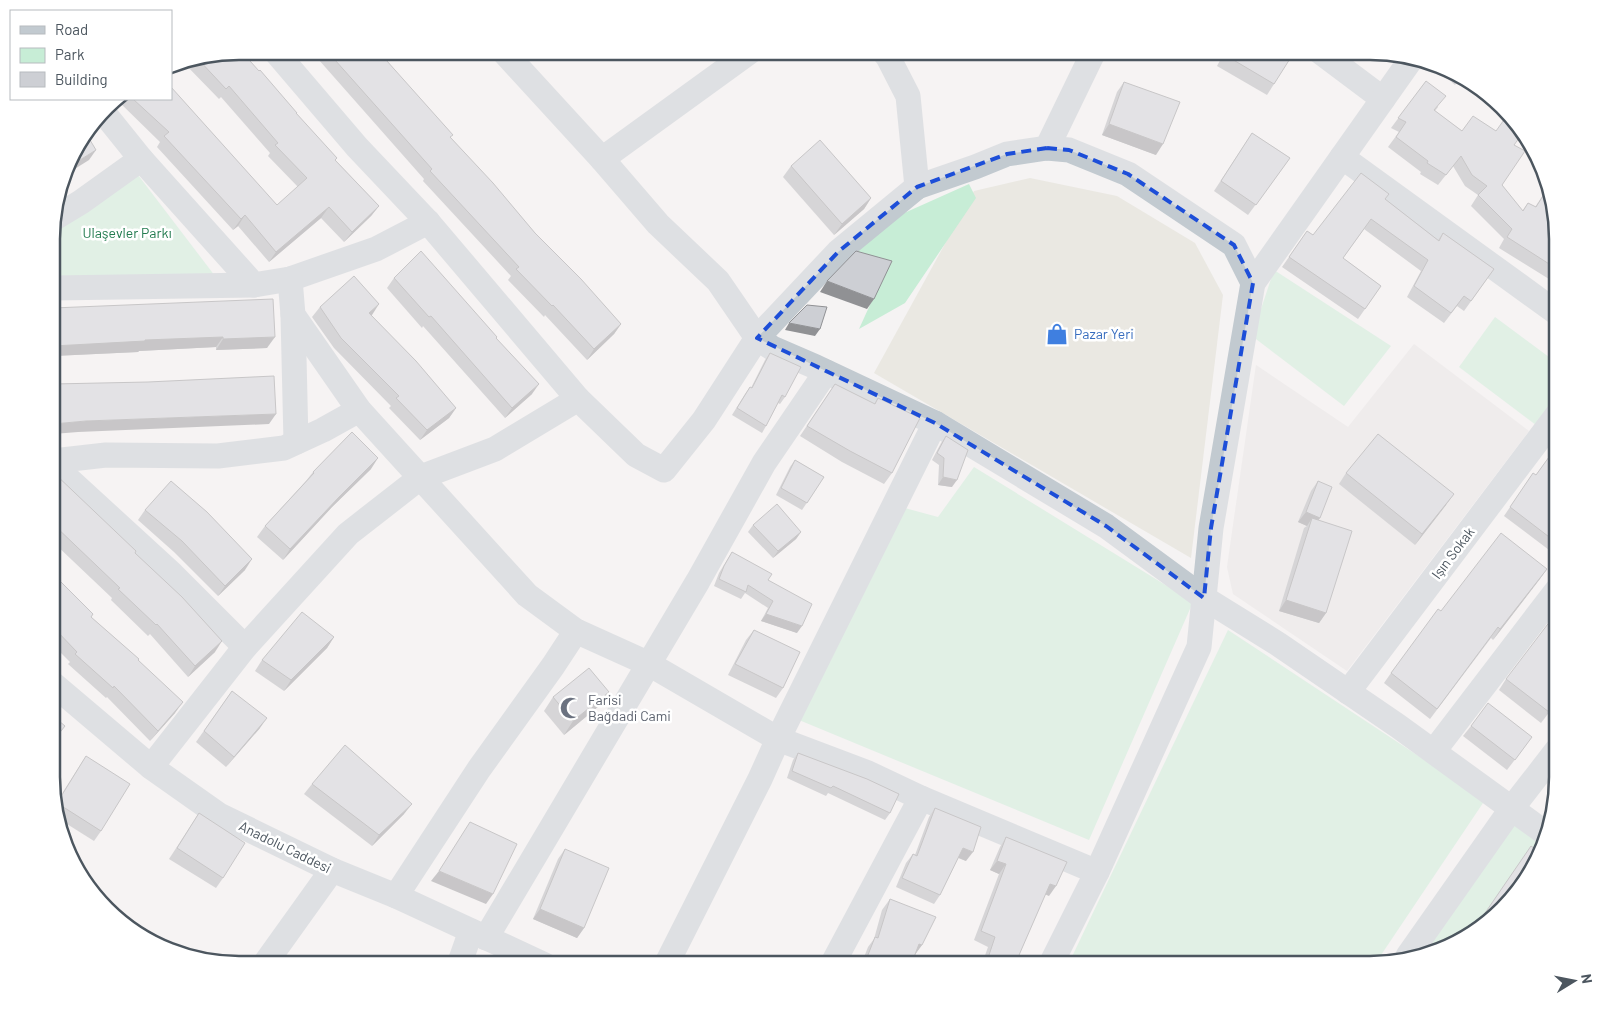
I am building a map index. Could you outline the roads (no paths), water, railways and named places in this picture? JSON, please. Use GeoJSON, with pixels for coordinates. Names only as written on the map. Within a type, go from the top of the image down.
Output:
{"type":"FeatureCollection","features":[{"type":"Feature","properties":{"kind":"street"},"geometry":{"type":"LineString","coordinates":[[283,60],[358,147],[428,222],[578,399],[636,455],[664,470],[704,420],[757,338],[838,252],[917,186],[1007,154],[1046,148],[1069,150],[1128,174],[1234,245],[1253,283]]}},
{"type":"Feature","properties":{"kind":"street"},"geometry":{"type":"LineString","coordinates":[[511,60],[602,159],[658,224],[718,281],[757,338],[772,348],[935,423],[1106,526],[1204,598],[1278,644],[1434,751],[1541,829]]}},
{"type":"Feature","properties":{"kind":"street"},"geometry":{"type":"LineString","coordinates":[[602,159],[739,60]]}},
{"type":"Feature","properties":{"kind":"street"},"geometry":{"type":"LineString","coordinates":[[891,60],[908,96],[917,186]]}},
{"type":"Feature","properties":{"kind":"street"},"geometry":{"type":"LineString","coordinates":[[1046,148],[1090,60]]}},
{"type":"Feature","properties":{"kind":"street"},"geometry":{"type":"LineString","coordinates":[[1331,60],[1384,99]]}},
{"type":"Feature","properties":{"kind":"street"},"geometry":{"type":"LineString","coordinates":[[1055,956],[1097,872],[1199,647],[1211,528],[1253,283],[1408,64]]}},
{"type":"Feature","properties":{"kind":"street"},"geometry":{"type":"LineString","coordinates":[[107,117],[141,159],[254,285]]}},
{"type":"Feature","properties":{"kind":"street"},"geometry":{"type":"LineString","coordinates":[[1342,157],[1549,307]]}},
{"type":"Feature","properties":{"kind":"street"},"geometry":{"type":"LineString","coordinates":[[62,213],[141,159]]}},
{"type":"Feature","properties":{"kind":"street"},"geometry":{"type":"LineString","coordinates":[[60,288],[254,285],[290,279],[376,249],[428,222]]}},
{"type":"Feature","properties":{"kind":"street"},"geometry":{"type":"LineString","coordinates":[[290,279],[293,315],[296,442]]}},
{"type":"Feature","properties":{"kind":"street"},"geometry":{"type":"LineString","coordinates":[[293,315],[359,410],[527,595],[576,631],[649,664],[778,739],[868,773],[921,798],[1097,872]]}},
{"type":"Feature","properties":{"kind":"street"},"geometry":{"type":"LineString","coordinates":[[465,956],[649,664],[764,463],[826,372]]}},
{"type":"Feature","properties":{"kind":"street"},"geometry":{"type":"LineString","coordinates":[[152,767],[245,647],[348,534],[421,477],[495,450],[578,399]]}},
{"type":"Feature","properties":{"kind":"street"},"geometry":{"type":"LineString","coordinates":[[60,460],[106,455],[218,456],[284,448],[323,430],[359,410]]}},
{"type":"Feature","properties":{"kind":"street"},"geometry":{"type":"LineString","coordinates":[[671,956],[935,423]]}},
{"type":"Feature","properties":{"kind":"street","name":"Işın Sokak"},"geometry":{"type":"LineString","coordinates":[[1348,692],[1549,429]]}},
{"type":"Feature","properties":{"kind":"street"},"geometry":{"type":"LineString","coordinates":[[60,471],[172,574],[245,647]]}},
{"type":"Feature","properties":{"kind":"street"},"geometry":{"type":"LineString","coordinates":[[1434,751],[1549,600]]}},
{"type":"Feature","properties":{"kind":"street"},"geometry":{"type":"LineString","coordinates":[[396,896],[480,769],[576,631]]}},
{"type":"Feature","properties":{"kind":"street","name":"Anadolu Caddesi"},"geometry":{"type":"LineString","coordinates":[[60,690],[152,767],[219,815],[332,870],[396,896],[526,956]]}},
{"type":"Feature","properties":{"kind":"street"},"geometry":{"type":"LineString","coordinates":[[1411,951],[1512,808],[1549,760]]}},
{"type":"Feature","properties":{"kind":"street"},"geometry":{"type":"LineString","coordinates":[[836,956],[921,798]]}},
{"type":"Feature","properties":{"kind":"street"},"geometry":{"type":"LineString","coordinates":[[270,956],[332,870]]}},
{"type":"Feature","properties":{"kind":"place","name":"Pazar Yeri"},"geometry":{"type":"Point","coordinates":[1057,334]}},
{"type":"Feature","properties":{"kind":"place","name":"Farisi Bağdadi Cami"},"geometry":{"type":"Point","coordinates":[571,708]}},
{"type":"Feature","properties":{"kind":"park label","name":"Ulaşevler Parkı"},"geometry":{"type":"Point","coordinates":[127,233]}}]}
